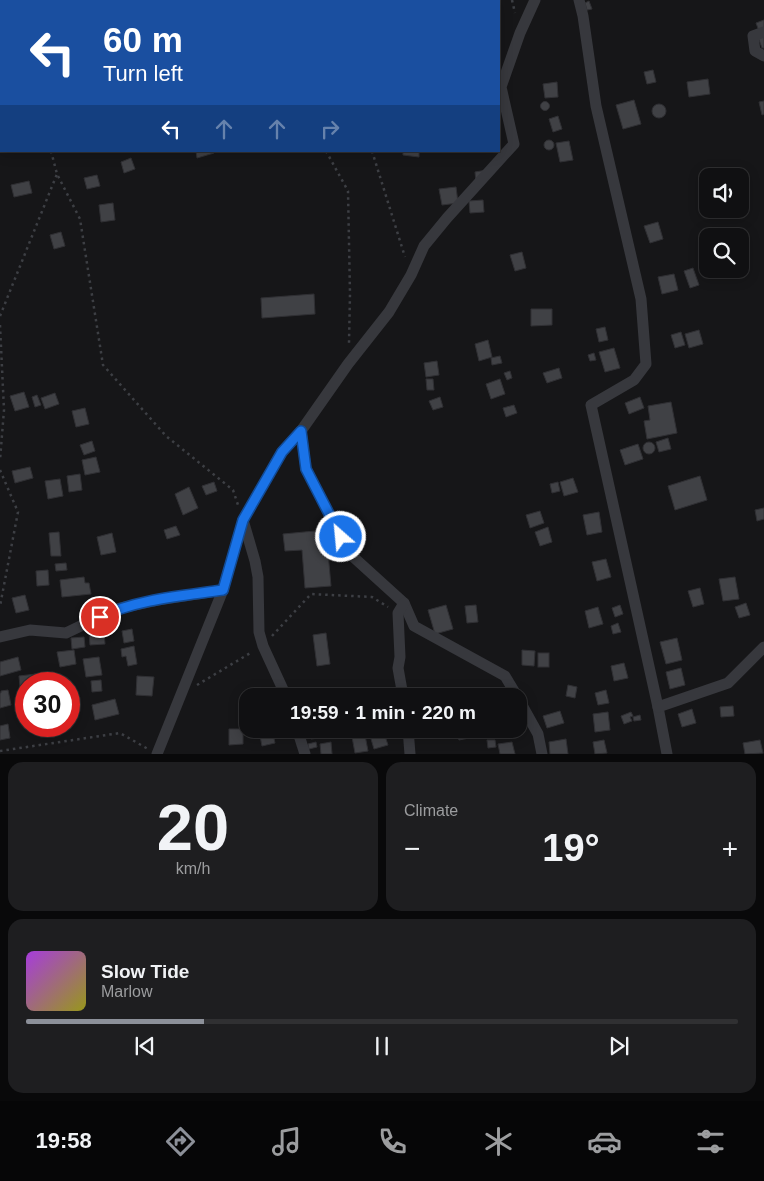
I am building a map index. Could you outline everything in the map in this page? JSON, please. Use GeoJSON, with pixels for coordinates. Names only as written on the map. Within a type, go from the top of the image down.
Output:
{"type":"FeatureCollection","features":[{"type":"Feature","properties":{"kind":"street"},"geometry":{"type":"LineString","coordinates":[[157,753],[223,590],[243,520],[282,452],[301,431],[348,364],[389,312],[411,276],[424,246],[514,144],[501,87],[520,33],[535,0]]}},
{"type":"Feature","properties":{"kind":"street"},"geometry":{"type":"LineString","coordinates":[[579,0],[596,106],[641,299],[646,364],[634,380],[591,405],[667,754]]}},
{"type":"Feature","properties":{"kind":"street"},"geometry":{"type":"LineString","coordinates":[[764,32],[753,36],[755,51],[764,56]]}},
{"type":"Feature","properties":{"kind":"street"},"geometry":{"type":"LineString","coordinates":[[301,431],[306,469],[350,554],[404,603],[414,626],[504,676],[511,688]]}},
{"type":"Feature","properties":{"kind":"street"},"geometry":{"type":"LineString","coordinates":[[243,520],[258,577],[259,632],[263,646],[282,688]]}},
{"type":"Feature","properties":{"kind":"street"},"geometry":{"type":"LineString","coordinates":[[0,637],[30,630],[66,632],[116,609],[158,600],[223,590]]}},
{"type":"Feature","properties":{"kind":"street"},"geometry":{"type":"LineString","coordinates":[[402,688],[398,668],[400,657],[398,613],[404,603]]}},
{"type":"Feature","properties":{"kind":"street"},"geometry":{"type":"LineString","coordinates":[[658,707],[728,683],[764,647]]}},
{"type":"Feature","properties":{"kind":"street"},"geometry":{"type":"LineString","coordinates":[[527,715],[538,734],[542,754]]}},
{"type":"Feature","properties":{"kind":"street"},"geometry":{"type":"LineString","coordinates":[[300,738],[305,754]]}},
{"type":"Feature","properties":{"kind":"street"},"geometry":{"type":"LineString","coordinates":[[409,738],[410,754]]}},
{"type":"Feature","properties":{"kind":"path"},"geometry":{"type":"LineString","coordinates":[[51,152],[57,174],[80,219],[103,365],[166,436],[233,490],[243,520]]}},
{"type":"Feature","properties":{"kind":"path"},"geometry":{"type":"LineString","coordinates":[[327,152],[348,191],[349,344]]}},
{"type":"Feature","properties":{"kind":"path"},"geometry":{"type":"LineString","coordinates":[[372,152],[411,276]]}},
{"type":"Feature","properties":{"kind":"path"},"geometry":{"type":"LineString","coordinates":[[0,316],[57,174]]}},
{"type":"Feature","properties":{"kind":"path"},"geometry":{"type":"LineString","coordinates":[[0,325],[4,410],[0,460]]}},
{"type":"Feature","properties":{"kind":"path"},"geometry":{"type":"LineString","coordinates":[[0,470],[18,512],[0,606]]}},
{"type":"Feature","properties":{"kind":"path"},"geometry":{"type":"LineString","coordinates":[[181,694],[263,646],[311,594],[372,597],[398,613]]}},
{"type":"Feature","properties":{"kind":"path"},"geometry":{"type":"LineString","coordinates":[[0,751],[120,733],[157,753]]}},
{"type":"Feature","properties":{"kind":"building"},"geometry":{"type":"Polygon","coordinates":[[[589,1],[592,9],[587,10],[585,3],[589,1]]]}},
{"type":"Feature","properties":{"kind":"building"},"geometry":{"type":"Polygon","coordinates":[[[764,20],[764,29],[759,31],[756,23],[764,20]]]}},
{"type":"Feature","properties":{"kind":"building"},"geometry":{"type":"Polygon","coordinates":[[[764,35],[764,48],[762,48],[758,37],[764,35]]]}},
{"type":"Feature","properties":{"kind":"building"},"geometry":{"type":"Polygon","coordinates":[[[653,70],[656,82],[647,84],[644,72],[653,70]]]}},
{"type":"Feature","properties":{"kind":"building"},"geometry":{"type":"Polygon","coordinates":[[[708,79],[710,94],[689,97],[687,82],[708,79]]]}},
{"type":"Feature","properties":{"kind":"building"},"geometry":{"type":"Polygon","coordinates":[[[557,82],[558,97],[545,98],[543,84],[557,82]]]}},
{"type":"Feature","properties":{"kind":"building"},"geometry":{"type":"Polygon","coordinates":[[[634,100],[641,124],[623,129],[616,105],[634,100]]]}},
{"type":"Feature","properties":{"kind":"building"},"geometry":{"type":"Polygon","coordinates":[[[764,101],[764,114],[762,115],[759,102],[764,101]]]}},
{"type":"Feature","properties":{"kind":"building"},"geometry":{"type":"Polygon","coordinates":[[[545,102],[549,106],[545,110],[541,106],[545,102]]]}},
{"type":"Feature","properties":{"kind":"building"},"geometry":{"type":"Polygon","coordinates":[[[659,104],[664,106],[666,111],[664,116],[659,118],[654,116],[652,111],[654,106],[659,104]]]}},
{"type":"Feature","properties":{"kind":"building"},"geometry":{"type":"Polygon","coordinates":[[[558,116],[562,129],[553,132],[549,119],[558,116]]]}},
{"type":"Feature","properties":{"kind":"building"},"geometry":{"type":"Polygon","coordinates":[[[547,140],[551,140],[554,145],[553,149],[547,150],[544,147],[544,143],[547,140]]]}},
{"type":"Feature","properties":{"kind":"building"},"geometry":{"type":"Polygon","coordinates":[[[569,141],[573,160],[560,162],[556,143],[569,141]]]}},
{"type":"Feature","properties":{"kind":"building"},"geometry":{"type":"Polygon","coordinates":[[[196,152],[214,152],[214,153],[197,158],[196,152]]]}},
{"type":"Feature","properties":{"kind":"building"},"geometry":{"type":"Polygon","coordinates":[[[403,152],[419,152],[419,157],[403,155],[403,152]]]}},
{"type":"Feature","properties":{"kind":"building"},"geometry":{"type":"Polygon","coordinates":[[[131,158],[135,169],[124,173],[121,162],[131,158]]]}},
{"type":"Feature","properties":{"kind":"building"},"geometry":{"type":"Polygon","coordinates":[[[487,170],[476,182],[475,172],[487,170]]]}},
{"type":"Feature","properties":{"kind":"building"},"geometry":{"type":"Polygon","coordinates":[[[97,175],[100,186],[87,189],[84,178],[97,175]]]}},
{"type":"Feature","properties":{"kind":"building"},"geometry":{"type":"Polygon","coordinates":[[[29,181],[32,193],[14,197],[11,185],[29,181]]]}},
{"type":"Feature","properties":{"kind":"building"},"geometry":{"type":"Polygon","coordinates":[[[456,187],[458,203],[442,205],[439,189],[456,187]]]}},
{"type":"Feature","properties":{"kind":"building"},"geometry":{"type":"Polygon","coordinates":[[[483,200],[484,212],[470,213],[469,201],[483,200]]]}},
{"type":"Feature","properties":{"kind":"building"},"geometry":{"type":"Polygon","coordinates":[[[113,203],[115,220],[101,222],[99,205],[113,203]]]}},
{"type":"Feature","properties":{"kind":"building"},"geometry":{"type":"Polygon","coordinates":[[[658,222],[663,239],[650,243],[644,226],[658,222]]]}},
{"type":"Feature","properties":{"kind":"building"},"geometry":{"type":"Polygon","coordinates":[[[61,232],[65,246],[54,249],[50,235],[61,232]]]}},
{"type":"Feature","properties":{"kind":"building"},"geometry":{"type":"Polygon","coordinates":[[[522,252],[526,268],[515,271],[510,255],[522,252]]]}},
{"type":"Feature","properties":{"kind":"building"},"geometry":{"type":"Polygon","coordinates":[[[693,268],[699,285],[690,288],[684,271],[693,268]]]}},
{"type":"Feature","properties":{"kind":"building"},"geometry":{"type":"Polygon","coordinates":[[[674,274],[678,290],[662,294],[658,277],[674,274]]]}},
{"type":"Feature","properties":{"kind":"building"},"geometry":{"type":"Polygon","coordinates":[[[314,294],[315,314],[262,318],[261,298],[314,294]]]}},
{"type":"Feature","properties":{"kind":"building"},"geometry":{"type":"Polygon","coordinates":[[[531,309],[552,309],[552,325],[531,326],[531,309]]]}},
{"type":"Feature","properties":{"kind":"building"},"geometry":{"type":"Polygon","coordinates":[[[605,327],[608,340],[599,342],[596,329],[605,327]]]}},
{"type":"Feature","properties":{"kind":"building"},"geometry":{"type":"Polygon","coordinates":[[[699,330],[703,344],[689,348],[685,334],[699,330]]]}},
{"type":"Feature","properties":{"kind":"building"},"geometry":{"type":"Polygon","coordinates":[[[681,332],[685,345],[675,348],[671,335],[681,332]]]}},
{"type":"Feature","properties":{"kind":"building"},"geometry":{"type":"Polygon","coordinates":[[[488,340],[492,357],[479,361],[475,344],[488,340]]]}},
{"type":"Feature","properties":{"kind":"building"},"geometry":{"type":"Polygon","coordinates":[[[614,348],[620,368],[605,372],[599,352],[614,348]]]}},
{"type":"Feature","properties":{"kind":"building"},"geometry":{"type":"Polygon","coordinates":[[[594,353],[596,360],[590,361],[588,355],[594,353]]]}},
{"type":"Feature","properties":{"kind":"building"},"geometry":{"type":"Polygon","coordinates":[[[500,356],[502,363],[492,365],[491,358],[500,356]]]}},
{"type":"Feature","properties":{"kind":"building"},"geometry":{"type":"Polygon","coordinates":[[[437,361],[439,375],[426,377],[424,363],[437,361]]]}},
{"type":"Feature","properties":{"kind":"building"},"geometry":{"type":"Polygon","coordinates":[[[559,368],[562,378],[547,383],[543,373],[559,368]]]}},
{"type":"Feature","properties":{"kind":"building"},"geometry":{"type":"Polygon","coordinates":[[[510,371],[512,378],[507,380],[504,373],[510,371]]]}},
{"type":"Feature","properties":{"kind":"building"},"geometry":{"type":"Polygon","coordinates":[[[426,379],[433,379],[434,390],[427,390],[426,379]]]}},
{"type":"Feature","properties":{"kind":"building"},"geometry":{"type":"Polygon","coordinates":[[[500,379],[505,394],[491,399],[486,384],[500,379]]]}},
{"type":"Feature","properties":{"kind":"building"},"geometry":{"type":"Polygon","coordinates":[[[24,392],[29,407],[15,411],[10,396],[24,392]]]}},
{"type":"Feature","properties":{"kind":"building"},"geometry":{"type":"Polygon","coordinates":[[[55,393],[59,404],[45,409],[41,398],[55,393]]]}},
{"type":"Feature","properties":{"kind":"building"},"geometry":{"type":"Polygon","coordinates":[[[37,395],[41,405],[35,407],[32,397],[37,395]]]}},
{"type":"Feature","properties":{"kind":"building"},"geometry":{"type":"Polygon","coordinates":[[[440,397],[443,407],[433,410],[429,401],[440,397]]]}},
{"type":"Feature","properties":{"kind":"building"},"geometry":{"type":"Polygon","coordinates":[[[640,397],[644,408],[629,414],[625,403],[640,397]]]}},
{"type":"Feature","properties":{"kind":"building"},"geometry":{"type":"Polygon","coordinates":[[[671,402],[677,433],[647,439],[644,421],[650,420],[648,406],[671,402]]]}},
{"type":"Feature","properties":{"kind":"building"},"geometry":{"type":"Polygon","coordinates":[[[514,405],[517,413],[506,417],[503,408],[514,405]]]}},
{"type":"Feature","properties":{"kind":"building"},"geometry":{"type":"Polygon","coordinates":[[[85,408],[89,424],[76,427],[72,411],[85,408]]]}},
{"type":"Feature","properties":{"kind":"building"},"geometry":{"type":"Polygon","coordinates":[[[668,438],[671,449],[659,452],[656,442],[668,438]]]}},
{"type":"Feature","properties":{"kind":"building"},"geometry":{"type":"Polygon","coordinates":[[[92,441],[95,451],[84,455],[80,445],[92,441]]]}},
{"type":"Feature","properties":{"kind":"building"},"geometry":{"type":"Polygon","coordinates":[[[649,442],[655,448],[649,454],[643,448],[649,442]]]}},
{"type":"Feature","properties":{"kind":"building"},"geometry":{"type":"Polygon","coordinates":[[[638,444],[643,459],[625,465],[620,450],[638,444]]]}},
{"type":"Feature","properties":{"kind":"building"},"geometry":{"type":"Polygon","coordinates":[[[96,457],[100,472],[85,475],[82,460],[96,457]]]}},
{"type":"Feature","properties":{"kind":"building"},"geometry":{"type":"Polygon","coordinates":[[[30,467],[33,478],[15,483],[12,471],[30,467]]]}},
{"type":"Feature","properties":{"kind":"building"},"geometry":{"type":"Polygon","coordinates":[[[80,474],[82,490],[69,492],[67,476],[80,474]]]}},
{"type":"Feature","properties":{"kind":"building"},"geometry":{"type":"Polygon","coordinates":[[[700,476],[707,500],[675,510],[668,486],[700,476]]]}},
{"type":"Feature","properties":{"kind":"building"},"geometry":{"type":"Polygon","coordinates":[[[573,478],[578,492],[564,496],[560,482],[573,478]]]}},
{"type":"Feature","properties":{"kind":"building"},"geometry":{"type":"Polygon","coordinates":[[[60,479],[63,496],[48,499],[45,481],[60,479]]]}},
{"type":"Feature","properties":{"kind":"building"},"geometry":{"type":"Polygon","coordinates":[[[214,482],[217,491],[206,495],[202,486],[214,482]]]}},
{"type":"Feature","properties":{"kind":"building"},"geometry":{"type":"Polygon","coordinates":[[[558,482],[560,491],[552,493],[550,484],[558,482]]]}},
{"type":"Feature","properties":{"kind":"building"},"geometry":{"type":"Polygon","coordinates":[[[189,487],[198,508],[183,515],[175,494],[189,487]]]}},
{"type":"Feature","properties":{"kind":"building"},"geometry":{"type":"Polygon","coordinates":[[[764,508],[764,519],[757,521],[755,510],[764,508]]]}},
{"type":"Feature","properties":{"kind":"building"},"geometry":{"type":"Polygon","coordinates":[[[540,511],[544,523],[530,528],[526,515],[540,511]]]}},
{"type":"Feature","properties":{"kind":"building"},"geometry":{"type":"Polygon","coordinates":[[[599,512],[602,532],[587,535],[583,515],[599,512]]]}},
{"type":"Feature","properties":{"kind":"building"},"geometry":{"type":"Polygon","coordinates":[[[176,526],[180,535],[167,539],[164,530],[176,526]]]}},
{"type":"Feature","properties":{"kind":"building"},"geometry":{"type":"Polygon","coordinates":[[[548,527],[552,542],[540,546],[535,532],[548,527]]]}},
{"type":"Feature","properties":{"kind":"building"},"geometry":{"type":"Polygon","coordinates":[[[326,530],[331,586],[305,588],[302,550],[285,551],[283,534],[326,530]]]}},
{"type":"Feature","properties":{"kind":"building"},"geometry":{"type":"Polygon","coordinates":[[[59,532],[61,556],[51,556],[49,533],[59,532]]]}},
{"type":"Feature","properties":{"kind":"building"},"geometry":{"type":"Polygon","coordinates":[[[112,533],[116,552],[101,555],[97,537],[112,533]]]}},
{"type":"Feature","properties":{"kind":"building"},"geometry":{"type":"Polygon","coordinates":[[[606,559],[611,577],[597,581],[592,562],[606,559]]]}},
{"type":"Feature","properties":{"kind":"building"},"geometry":{"type":"Polygon","coordinates":[[[66,563],[67,570],[56,571],[55,564],[66,563]]]}},
{"type":"Feature","properties":{"kind":"building"},"geometry":{"type":"Polygon","coordinates":[[[48,570],[49,585],[37,586],[36,571],[48,570]]]}},
{"type":"Feature","properties":{"kind":"building"},"geometry":{"type":"Polygon","coordinates":[[[84,577],[85,583],[89,583],[91,594],[62,597],[60,580],[84,577]]]}},
{"type":"Feature","properties":{"kind":"building"},"geometry":{"type":"Polygon","coordinates":[[[735,577],[739,599],[723,601],[719,579],[735,577]]]}},
{"type":"Feature","properties":{"kind":"building"},"geometry":{"type":"Polygon","coordinates":[[[700,588],[704,604],[693,607],[688,591],[700,588]]]}},
{"type":"Feature","properties":{"kind":"building"},"geometry":{"type":"Polygon","coordinates":[[[25,595],[29,610],[16,613],[12,598],[25,595]]]}},
{"type":"Feature","properties":{"kind":"building"},"geometry":{"type":"Polygon","coordinates":[[[746,603],[750,615],[739,618],[735,607],[746,603]]]}},
{"type":"Feature","properties":{"kind":"building"},"geometry":{"type":"Polygon","coordinates":[[[446,605],[453,629],[435,634],[428,610],[446,605]]]}},
{"type":"Feature","properties":{"kind":"building"},"geometry":{"type":"Polygon","coordinates":[[[476,605],[478,622],[467,623],[465,606],[476,605]]]}},
{"type":"Feature","properties":{"kind":"building"},"geometry":{"type":"Polygon","coordinates":[[[620,605],[623,614],[615,617],[612,608],[620,605]]]}},
{"type":"Feature","properties":{"kind":"building"},"geometry":{"type":"Polygon","coordinates":[[[598,607],[603,624],[589,628],[585,611],[598,607]]]}},
{"type":"Feature","properties":{"kind":"building"},"geometry":{"type":"Polygon","coordinates":[[[618,623],[621,632],[613,634],[611,626],[618,623]]]}},
{"type":"Feature","properties":{"kind":"building"},"geometry":{"type":"Polygon","coordinates":[[[132,629],[134,641],[124,643],[122,631],[132,629]]]}},
{"type":"Feature","properties":{"kind":"building"},"geometry":{"type":"Polygon","coordinates":[[[104,632],[105,644],[90,645],[89,633],[104,632]]]}},
{"type":"Feature","properties":{"kind":"building"},"geometry":{"type":"Polygon","coordinates":[[[326,633],[330,664],[317,666],[313,635],[326,633]]]}},
{"type":"Feature","properties":{"kind":"building"},"geometry":{"type":"Polygon","coordinates":[[[84,637],[85,647],[72,649],[71,638],[84,637]]]}},
{"type":"Feature","properties":{"kind":"building"},"geometry":{"type":"Polygon","coordinates":[[[677,638],[682,660],[666,664],[660,642],[677,638]]]}},
{"type":"Feature","properties":{"kind":"building"},"geometry":{"type":"Polygon","coordinates":[[[134,646],[137,664],[128,666],[126,656],[122,657],[121,649],[134,646]]]}},
{"type":"Feature","properties":{"kind":"building"},"geometry":{"type":"Polygon","coordinates":[[[74,650],[76,664],[60,667],[57,652],[74,650]]]}},
{"type":"Feature","properties":{"kind":"building"},"geometry":{"type":"Polygon","coordinates":[[[522,650],[535,651],[534,666],[522,665],[522,650]]]}},
{"type":"Feature","properties":{"kind":"building"},"geometry":{"type":"Polygon","coordinates":[[[538,653],[549,653],[549,667],[538,667],[538,653]]]}},
{"type":"Feature","properties":{"kind":"building"},"geometry":{"type":"Polygon","coordinates":[[[18,657],[21,670],[0,676],[0,662],[18,657]]]}},
{"type":"Feature","properties":{"kind":"building"},"geometry":{"type":"Polygon","coordinates":[[[99,657],[102,675],[86,677],[83,659],[99,657]]]}},
{"type":"Feature","properties":{"kind":"building"},"geometry":{"type":"Polygon","coordinates":[[[624,663],[628,678],[614,681],[611,666],[624,663]]]}},
{"type":"Feature","properties":{"kind":"building"},"geometry":{"type":"Polygon","coordinates":[[[681,668],[685,685],[670,689],[666,672],[681,668]]]}},
{"type":"Feature","properties":{"kind":"building"},"geometry":{"type":"Polygon","coordinates":[[[137,676],[154,677],[152,696],[136,695],[137,676]]]}},
{"type":"Feature","properties":{"kind":"building"},"geometry":{"type":"Polygon","coordinates":[[[101,680],[102,691],[92,692],[91,681],[101,680]]]}},
{"type":"Feature","properties":{"kind":"building"},"geometry":{"type":"Polygon","coordinates":[[[568,685],[577,687],[575,698],[566,696],[568,685]]]}},
{"type":"Feature","properties":{"kind":"building"},"geometry":{"type":"Polygon","coordinates":[[[8,690],[11,705],[0,708],[0,693],[1,691],[8,690]]]}},
{"type":"Feature","properties":{"kind":"building"},"geometry":{"type":"Polygon","coordinates":[[[606,690],[609,703],[598,705],[595,693],[606,690]]]}},
{"type":"Feature","properties":{"kind":"building"},"geometry":{"type":"Polygon","coordinates":[[[115,699],[119,714],[95,720],[92,705],[115,699]]]}},
{"type":"Feature","properties":{"kind":"building"},"geometry":{"type":"Polygon","coordinates":[[[733,706],[734,716],[721,717],[720,707],[733,706]]]}},
{"type":"Feature","properties":{"kind":"building"},"geometry":{"type":"Polygon","coordinates":[[[692,709],[696,723],[682,727],[678,714],[692,709]]]}},
{"type":"Feature","properties":{"kind":"building"},"geometry":{"type":"Polygon","coordinates":[[[560,711],[564,723],[547,728],[543,716],[560,711]]]}},
{"type":"Feature","properties":{"kind":"building"},"geometry":{"type":"Polygon","coordinates":[[[608,712],[610,730],[595,732],[593,714],[608,712]]]}},
{"type":"Feature","properties":{"kind":"building"},"geometry":{"type":"Polygon","coordinates":[[[631,712],[633,716],[630,717],[632,721],[624,724],[621,716],[631,712]]]}},
{"type":"Feature","properties":{"kind":"building"},"geometry":{"type":"Polygon","coordinates":[[[640,715],[641,720],[634,721],[633,717],[640,715]]]}},
{"type":"Feature","properties":{"kind":"building"},"geometry":{"type":"Polygon","coordinates":[[[8,724],[10,738],[0,740],[0,726],[8,724]]]}},
{"type":"Feature","properties":{"kind":"building"},"geometry":{"type":"Polygon","coordinates":[[[229,729],[239,729],[239,738],[243,738],[243,744],[229,745],[229,729]]]}},
{"type":"Feature","properties":{"kind":"building"},"geometry":{"type":"Polygon","coordinates":[[[260,738],[274,738],[275,743],[262,746],[260,738]]]}},
{"type":"Feature","properties":{"kind":"building"},"geometry":{"type":"Polygon","coordinates":[[[352,738],[366,738],[368,751],[355,753],[352,738]]]}},
{"type":"Feature","properties":{"kind":"building"},"geometry":{"type":"Polygon","coordinates":[[[371,738],[388,738],[386,739],[388,745],[374,749],[371,738]]]}},
{"type":"Feature","properties":{"kind":"building"},"geometry":{"type":"Polygon","coordinates":[[[566,739],[568,754],[550,754],[549,742],[566,739]]]}},
{"type":"Feature","properties":{"kind":"building"},"geometry":{"type":"Polygon","coordinates":[[[487,740],[495,740],[496,747],[488,748],[487,740]]]}},
{"type":"Feature","properties":{"kind":"building"},"geometry":{"type":"Polygon","coordinates":[[[604,740],[607,753],[595,754],[593,742],[604,740]]]}},
{"type":"Feature","properties":{"kind":"building"},"geometry":{"type":"Polygon","coordinates":[[[760,740],[763,753],[745,754],[743,743],[760,740]]]}},
{"type":"Feature","properties":{"kind":"building"},"geometry":{"type":"Polygon","coordinates":[[[316,742],[317,747],[309,749],[308,744],[316,742]]]}},
{"type":"Feature","properties":{"kind":"building"},"geometry":{"type":"Polygon","coordinates":[[[331,742],[332,754],[321,754],[320,744],[331,742]]]}},
{"type":"Feature","properties":{"kind":"building"},"geometry":{"type":"Polygon","coordinates":[[[512,742],[515,754],[500,754],[498,744],[512,742]]]}},
{"type":"Feature","properties":{"kind":"route"},"geometry":{"type":"LineString","coordinates":[[100,617],[116,609],[158,600],[223,590],[243,520],[282,452],[301,431],[306,469],[341,537]]}}]}
